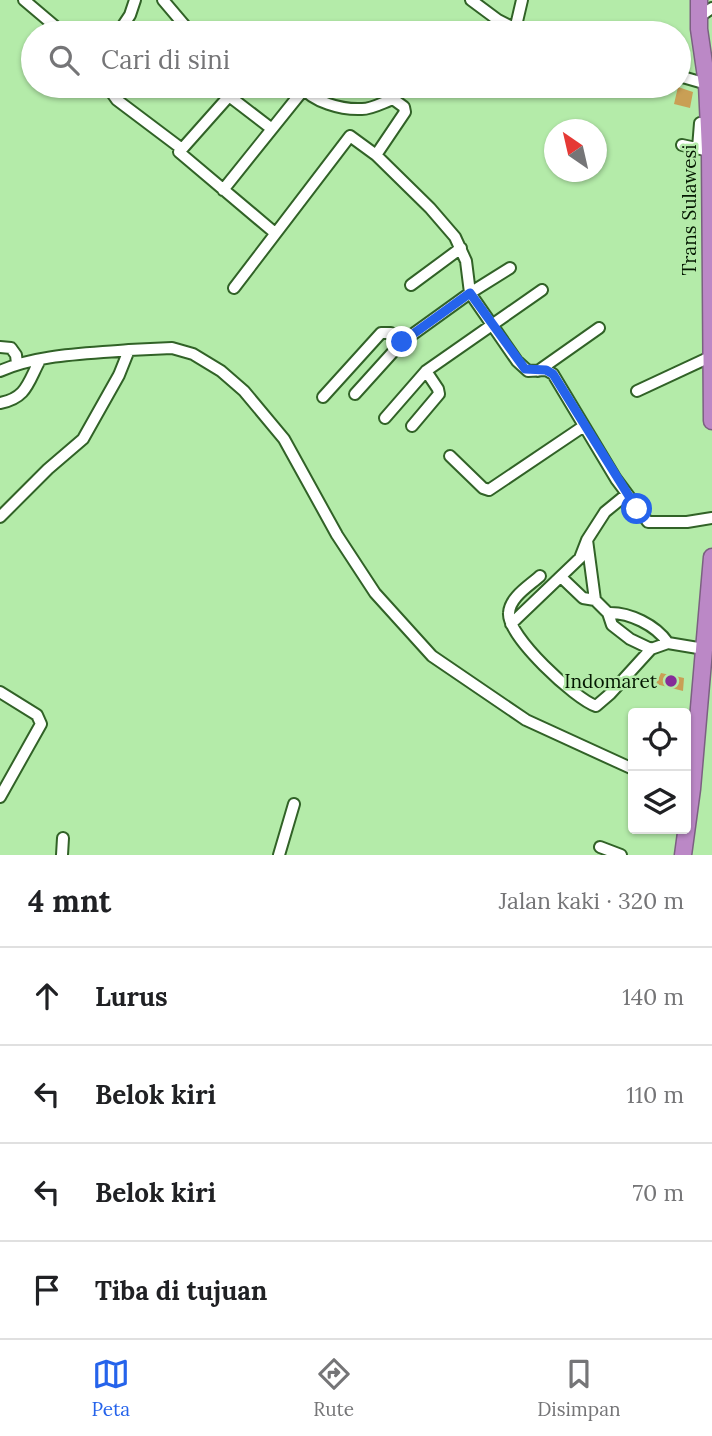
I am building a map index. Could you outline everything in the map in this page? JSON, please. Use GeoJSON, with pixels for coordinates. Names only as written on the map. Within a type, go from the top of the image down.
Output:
{"type":"FeatureCollection","features":[{"type":"Feature","properties":{"kind":"highway","name":"Trans Sulawesi"},"geometry":{"type":"LineString","coordinates":[[699,0],[705,13],[701,46],[707,84],[704,149],[711,176],[712,421]]}},
{"type":"Feature","properties":{"kind":"highway"},"geometry":{"type":"LineString","coordinates":[[691,777],[706,696],[704,649],[710,615],[712,556]]}},
{"type":"Feature","properties":{"kind":"highway"},"geometry":{"type":"LineString","coordinates":[[682,855],[684,834]]}},
{"type":"Feature","properties":{"kind":"street"},"geometry":{"type":"LineString","coordinates":[[24,0],[49,21]]}},
{"type":"Feature","properties":{"kind":"street"},"geometry":{"type":"LineString","coordinates":[[126,21],[135,0]]}},
{"type":"Feature","properties":{"kind":"street"},"geometry":{"type":"LineString","coordinates":[[163,0],[181,21]]}},
{"type":"Feature","properties":{"kind":"street"},"geometry":{"type":"LineString","coordinates":[[471,0],[502,21]]}},
{"type":"Feature","properties":{"kind":"street"},"geometry":{"type":"LineString","coordinates":[[520,21],[522,0]]}},
{"type":"Feature","properties":{"kind":"street"},"geometry":{"type":"LineString","coordinates":[[691,79],[707,84]]}},
{"type":"Feature","properties":{"kind":"street"},"geometry":{"type":"LineString","coordinates":[[116,98],[182,149],[227,98]]}},
{"type":"Feature","properties":{"kind":"street"},"geometry":{"type":"LineString","coordinates":[[232,98],[272,129]]}},
{"type":"Feature","properties":{"kind":"street"},"geometry":{"type":"LineString","coordinates":[[223,190],[294,98]]}},
{"type":"Feature","properties":{"kind":"street"},"geometry":{"type":"LineString","coordinates":[[315,98],[332,105],[362,110],[393,99],[404,107],[405,111],[376,155]]}},
{"type":"Feature","properties":{"kind":"street"},"geometry":{"type":"LineString","coordinates":[[682,145],[704,149],[700,123]]}},
{"type":"Feature","properties":{"kind":"street"},"geometry":{"type":"LineString","coordinates":[[234,288],[350,136],[386,164],[447,226],[461,248],[470,293],[522,367],[528,371],[546,370],[553,374],[644,519],[651,524],[712,518]]}},
{"type":"Feature","properties":{"kind":"street"},"geometry":{"type":"LineString","coordinates":[[179,152],[275,233]]}},
{"type":"Feature","properties":{"kind":"street"},"geometry":{"type":"LineString","coordinates":[[411,285],[461,248]]}},
{"type":"Feature","properties":{"kind":"street"},"geometry":{"type":"LineString","coordinates":[[355,394],[402,342],[510,268]]}},
{"type":"Feature","properties":{"kind":"street"},"geometry":{"type":"LineString","coordinates":[[384,418],[426,371],[542,290]]}},
{"type":"Feature","properties":{"kind":"street"},"geometry":{"type":"LineString","coordinates":[[538,371],[599,328]]}},
{"type":"Feature","properties":{"kind":"street"},"geometry":{"type":"LineString","coordinates":[[323,397],[381,333],[391,333],[402,342]]}},
{"type":"Feature","properties":{"kind":"street"},"geometry":{"type":"LineString","coordinates":[[0,347],[11,348],[16,355],[17,364]]}},
{"type":"Feature","properties":{"kind":"street"},"geometry":{"type":"LineString","coordinates":[[0,371],[40,359],[172,348],[192,354],[221,371],[244,391],[284,439],[337,535],[375,593],[432,656],[526,720],[628,767]]}},
{"type":"Feature","properties":{"kind":"street"},"geometry":{"type":"LineString","coordinates":[[637,391],[711,348]]}},
{"type":"Feature","properties":{"kind":"street"},"geometry":{"type":"LineString","coordinates":[[0,517],[48,469],[83,439],[119,375],[129,350]]}},
{"type":"Feature","properties":{"kind":"street"},"geometry":{"type":"LineString","coordinates":[[0,403],[17,399],[23,393],[40,359]]}},
{"type":"Feature","properties":{"kind":"street"},"geometry":{"type":"LineString","coordinates":[[412,425],[439,392],[426,371]]}},
{"type":"Feature","properties":{"kind":"street"},"geometry":{"type":"LineString","coordinates":[[450,456],[483,488],[489,490],[584,426]]}},
{"type":"Feature","properties":{"kind":"street"},"geometry":{"type":"LineString","coordinates":[[511,624],[580,558],[587,540],[606,512],[626,494]]}},
{"type":"Feature","properties":{"kind":"street"},"geometry":{"type":"LineString","coordinates":[[587,540],[595,600]]}},
{"type":"Feature","properties":{"kind":"street"},"geometry":{"type":"LineString","coordinates":[[540,576],[511,605],[511,624],[540,661],[586,702],[596,706],[611,694],[651,649],[668,642],[704,649]]}},
{"type":"Feature","properties":{"kind":"street"},"geometry":{"type":"LineString","coordinates":[[561,577],[583,598],[595,600],[608,613],[612,625],[630,639],[651,649]]}},
{"type":"Feature","properties":{"kind":"street"},"geometry":{"type":"LineString","coordinates":[[608,613],[619,612],[660,630],[668,642]]}},
{"type":"Feature","properties":{"kind":"street"},"geometry":{"type":"LineString","coordinates":[[0,692],[37,715],[41,724],[0,797]]}},
{"type":"Feature","properties":{"kind":"street"},"geometry":{"type":"LineString","coordinates":[[279,855],[294,804]]}},
{"type":"Feature","properties":{"kind":"street"},"geometry":{"type":"LineString","coordinates":[[62,855],[64,838]]}},
{"type":"Feature","properties":{"kind":"street"},"geometry":{"type":"LineString","coordinates":[[600,847],[621,855]]}},
{"type":"Feature","properties":{"kind":"building"},"geometry":{"type":"Polygon","coordinates":[[[691,91],[693,92],[690,108],[674,104],[675,98],[691,98],[691,91]]]}},
{"type":"Feature","properties":{"kind":"building","name":"Indomaret"},"geometry":{"type":"Polygon","coordinates":[[[661,673],[684,678],[683,691],[656,684],[661,673]]]}},
{"type":"Feature","properties":{"kind":"place","name":"Indomaret"},"geometry":{"type":"Point","coordinates":[671,681]}},
{"type":"Feature","properties":{"kind":"route"},"geometry":{"type":"LineString","coordinates":[[402,342],[470,293],[525,369],[546,370],[553,374],[637,509]]}}]}
